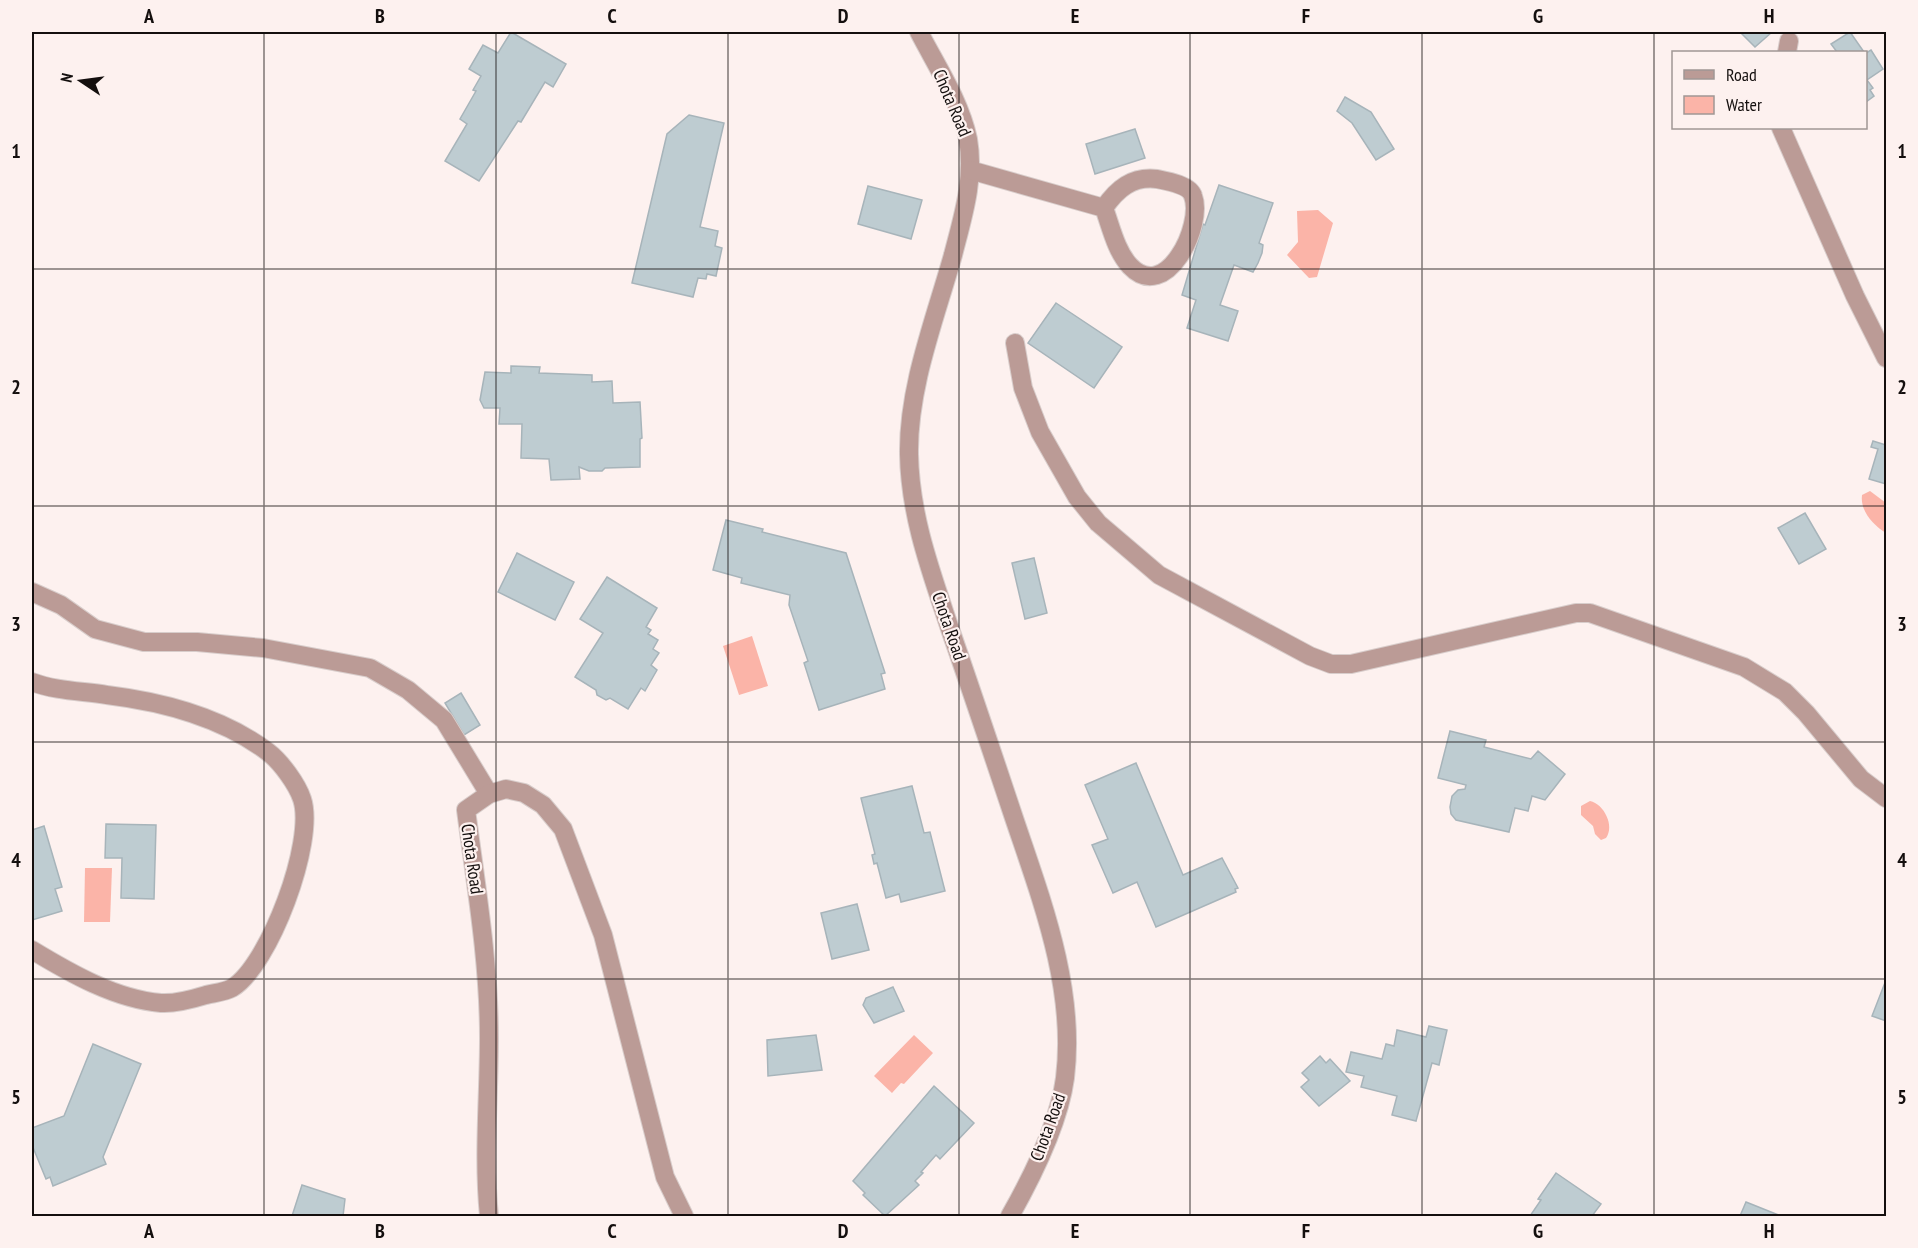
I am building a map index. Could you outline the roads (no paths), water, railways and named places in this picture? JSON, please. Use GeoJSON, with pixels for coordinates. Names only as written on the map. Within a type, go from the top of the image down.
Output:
{"type":"FeatureCollection","features":[{"type":"Feature","properties":{"kind":"street","name":"Chota Road"},"geometry":{"type":"LineString","coordinates":[[918,32],[957,106],[967,135],[970,170],[968,201],[917,384],[909,455],[917,523],[924,552],[1033,876],[1063,982],[1067,1018],[1065,1079],[1057,1112],[1024,1192],[1010,1216]]}},
{"type":"Feature","properties":{"kind":"street"},"geometry":{"type":"LineString","coordinates":[[1781,129],[1855,296],[1887,358]]}},
{"type":"Feature","properties":{"kind":"street"},"geometry":{"type":"LineString","coordinates":[[970,170],[1104,208]]}},
{"type":"Feature","properties":{"kind":"street"},"geometry":{"type":"LineString","coordinates":[[1157,179],[1188,189],[1193,195],[1194,212],[1191,230],[1179,257],[1170,269],[1159,276],[1143,275],[1132,268],[1124,258],[1104,208],[1118,191],[1136,180],[1157,179]]}},
{"type":"Feature","properties":{"kind":"street"},"geometry":{"type":"LineString","coordinates":[[1015,343],[1023,388],[1040,432],[1077,497],[1098,523],[1159,574],[1310,656],[1331,663],[1351,664],[1576,613],[1590,613],[1744,667],[1785,692],[1806,713],[1861,780],[1887,798]]}},
{"type":"Feature","properties":{"kind":"street"},"geometry":{"type":"LineString","coordinates":[[32,592],[61,605],[95,629],[144,642],[197,642],[263,648],[370,668],[408,690],[444,720],[489,794],[507,789],[524,793],[543,805],[563,830],[603,935],[665,1177],[684,1216]]}},
{"type":"Feature","properties":{"kind":"street"},"geometry":{"type":"LineString","coordinates":[[32,682],[68,691],[147,701],[197,714],[239,732],[271,754],[294,783],[303,801],[304,839],[280,917],[253,970],[231,989],[163,1003],[126,995],[78,976],[32,950]]}},
{"type":"Feature","properties":{"kind":"street","name":"Chota Road"},"geometry":{"type":"LineString","coordinates":[[489,794],[466,810],[484,939],[489,1036],[486,1185],[489,1216]]}},
{"type":"Feature","properties":{"kind":"water"},"geometry":{"type":"Polygon","coordinates":[[[1318,210],[1333,223],[1317,277],[1309,278],[1287,255],[1298,242],[1297,211],[1318,210]]]}},
{"type":"Feature","properties":{"kind":"water"},"geometry":{"type":"Polygon","coordinates":[[[1870,491],[1886,503],[1886,533],[1872,522],[1863,507],[1862,495],[1870,491]]]}},
{"type":"Feature","properties":{"kind":"water"},"geometry":{"type":"Polygon","coordinates":[[[752,636],[768,686],[739,695],[723,646],[752,636]]]}},
{"type":"Feature","properties":{"kind":"water"},"geometry":{"type":"Polygon","coordinates":[[[1590,801],[1600,806],[1609,822],[1606,838],[1601,840],[1595,834],[1593,826],[1581,815],[1581,806],[1590,801]]]}},
{"type":"Feature","properties":{"kind":"water"},"geometry":{"type":"Polygon","coordinates":[[[85,868],[112,868],[110,922],[84,922],[85,868]]]}},
{"type":"Feature","properties":{"kind":"water"},"geometry":{"type":"Polygon","coordinates":[[[914,1035],[933,1053],[904,1084],[901,1083],[892,1093],[874,1076],[914,1035]]]}}]}
